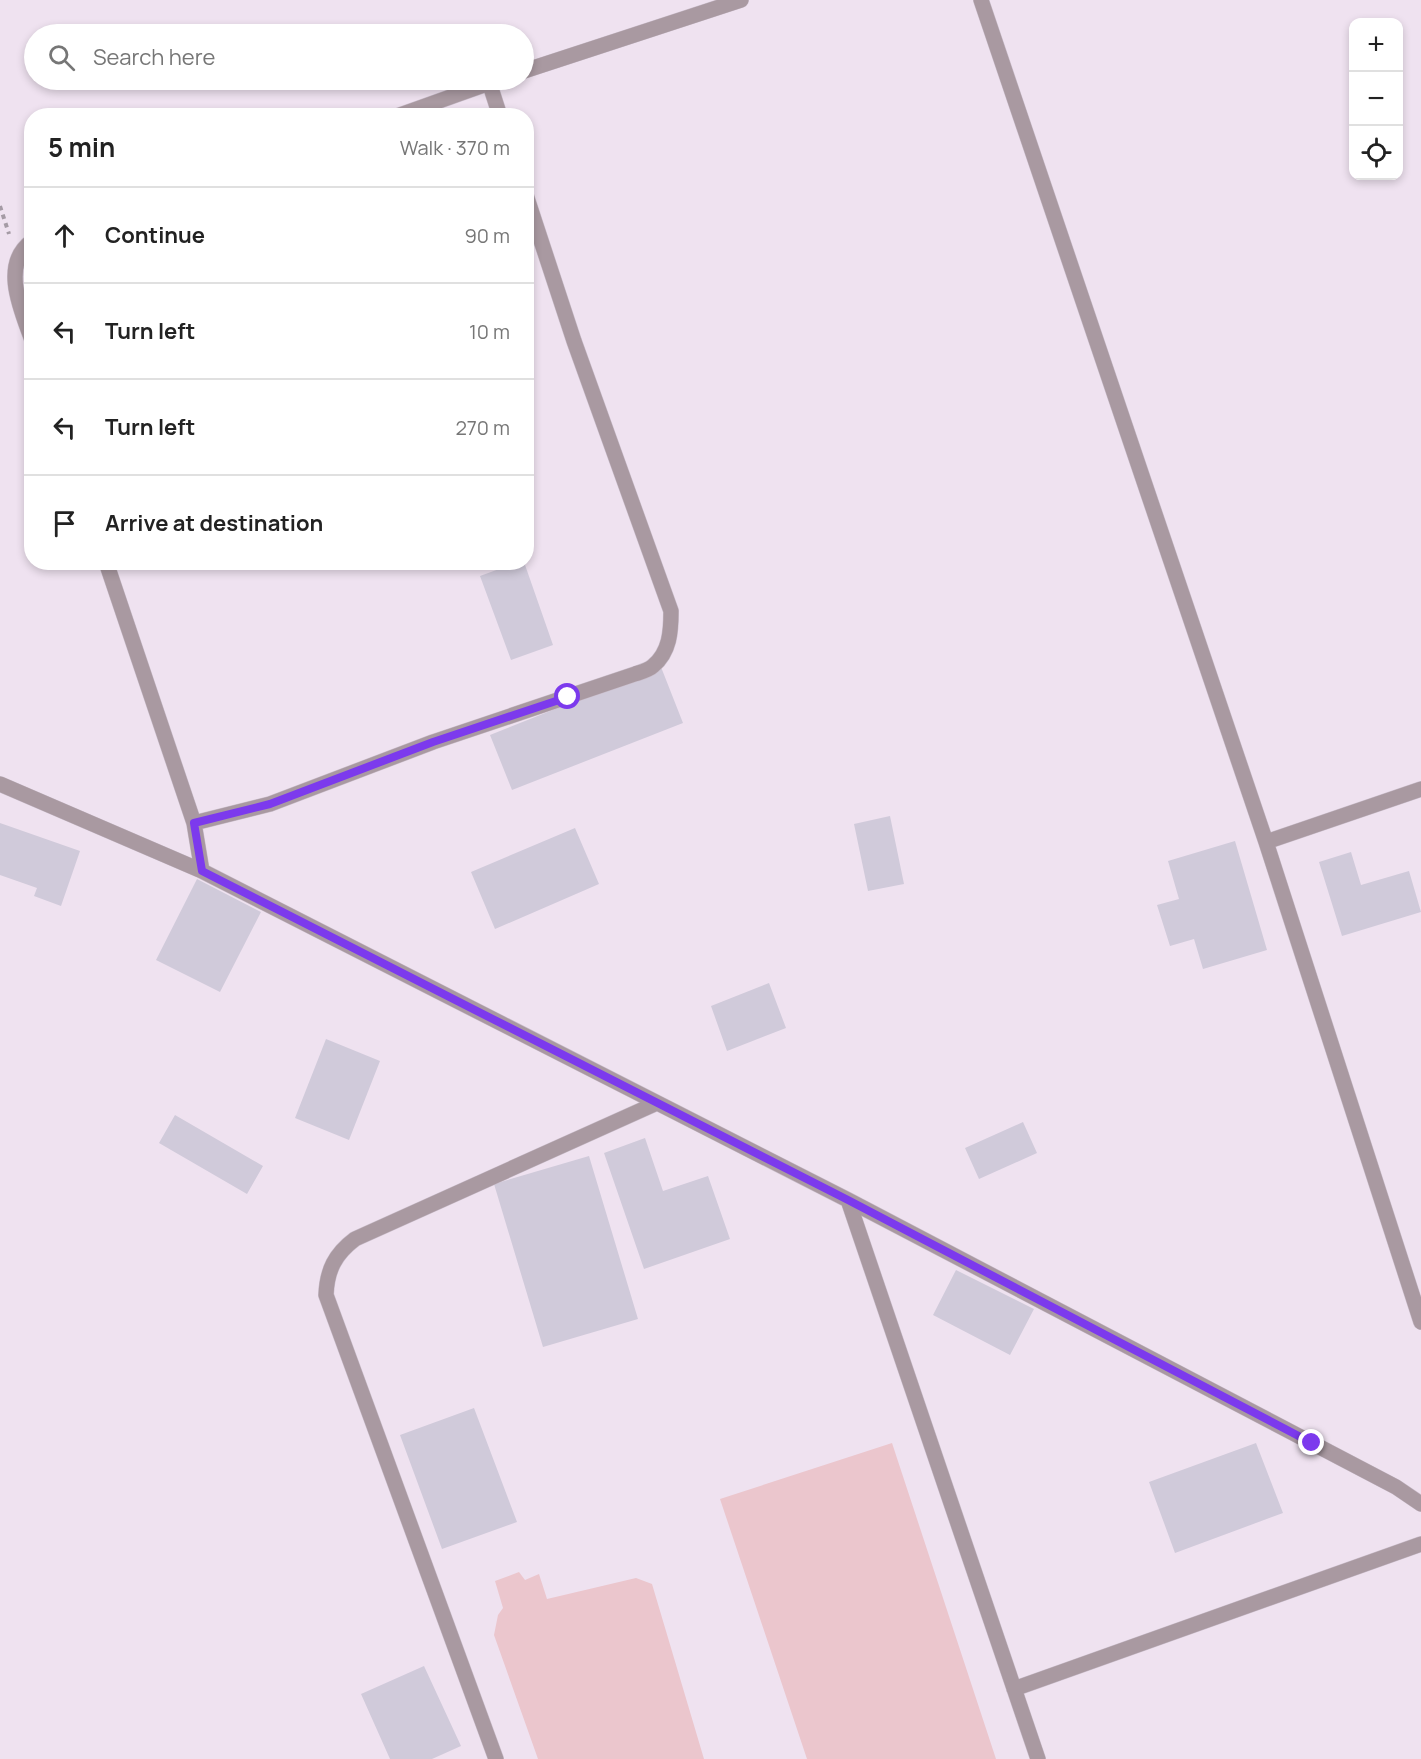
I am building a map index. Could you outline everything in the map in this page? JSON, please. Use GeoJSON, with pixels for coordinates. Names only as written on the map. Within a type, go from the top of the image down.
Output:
{"type":"FeatureCollection","features":[{"type":"Feature","properties":{"kind":"street"},"geometry":{"type":"LineString","coordinates":[[534,68],[741,0]]}},
{"type":"Feature","properties":{"kind":"street"},"geometry":{"type":"LineString","coordinates":[[981,0],[1266,842],[1421,1322]]}},
{"type":"Feature","properties":{"kind":"street"},"geometry":{"type":"LineString","coordinates":[[419,108],[468,90]]}},
{"type":"Feature","properties":{"kind":"street"},"geometry":{"type":"LineString","coordinates":[[495,90],[498,108]]}},
{"type":"Feature","properties":{"kind":"street"},"geometry":{"type":"LineString","coordinates":[[194,823],[270,804],[433,742],[652,668],[664,653],[671,632],[670,611],[574,341],[534,219]]}},
{"type":"Feature","properties":{"kind":"street"},"geometry":{"type":"LineString","coordinates":[[24,246],[16,258],[12,274],[24,317]]}},
{"type":"Feature","properties":{"kind":"street"},"geometry":{"type":"LineString","coordinates":[[109,570],[194,823],[202,871]]}},
{"type":"Feature","properties":{"kind":"street"},"geometry":{"type":"LineString","coordinates":[[0,784],[202,871],[848,1200],[1396,1487],[1421,1504]]}},
{"type":"Feature","properties":{"kind":"street"},"geometry":{"type":"LineString","coordinates":[[1266,842],[1421,789]]}},
{"type":"Feature","properties":{"kind":"street"},"geometry":{"type":"LineString","coordinates":[[496,1759],[326,1295],[328,1275],[337,1255],[355,1239],[657,1103]]}},
{"type":"Feature","properties":{"kind":"street"},"geometry":{"type":"LineString","coordinates":[[848,1200],[1038,1759]]}},
{"type":"Feature","properties":{"kind":"street"},"geometry":{"type":"LineString","coordinates":[[1014,1689],[1421,1544]]}},
{"type":"Feature","properties":{"kind":"shaded area"},"geometry":{"type":"Polygon","coordinates":[[[892,1443],[996,1759],[807,1759],[720,1499],[892,1443]]]}},
{"type":"Feature","properties":{"kind":"shaded area"},"geometry":{"type":"Polygon","coordinates":[[[519,1572],[525,1580],[539,1574],[547,1599],[636,1578],[652,1584],[704,1759],[538,1759],[494,1635],[498,1615],[503,1608],[495,1581],[519,1572]]]}},
{"type":"Feature","properties":{"kind":"building"},"geometry":{"type":"Polygon","coordinates":[[[496,570],[527,570],[553,645],[511,660],[480,576],[496,570]]]}},
{"type":"Feature","properties":{"kind":"building"},"geometry":{"type":"Polygon","coordinates":[[[661,667],[683,723],[512,790],[490,735],[661,667]]]}},
{"type":"Feature","properties":{"kind":"building"},"geometry":{"type":"Polygon","coordinates":[[[890,816],[904,884],[868,891],[854,824],[890,816]]]}},
{"type":"Feature","properties":{"kind":"building"},"geometry":{"type":"Polygon","coordinates":[[[0,823],[80,851],[61,906],[34,896],[37,888],[0,875],[0,823]]]}},
{"type":"Feature","properties":{"kind":"building"},"geometry":{"type":"Polygon","coordinates":[[[575,828],[599,884],[495,929],[471,872],[575,828]]]}},
{"type":"Feature","properties":{"kind":"building"},"geometry":{"type":"Polygon","coordinates":[[[1235,841],[1267,950],[1203,969],[1194,939],[1170,946],[1157,905],[1179,899],[1168,861],[1235,841]]]}},
{"type":"Feature","properties":{"kind":"building"},"geometry":{"type":"Polygon","coordinates":[[[1351,852],[1361,885],[1409,871],[1421,912],[1342,936],[1319,862],[1351,852]]]}},
{"type":"Feature","properties":{"kind":"building"},"geometry":{"type":"Polygon","coordinates":[[[197,879],[261,912],[220,992],[156,960],[197,879]]]}},
{"type":"Feature","properties":{"kind":"building"},"geometry":{"type":"Polygon","coordinates":[[[769,983],[786,1028],[727,1051],[711,1006],[769,983]]]}},
{"type":"Feature","properties":{"kind":"building"},"geometry":{"type":"Polygon","coordinates":[[[326,1039],[380,1061],[349,1140],[295,1118],[326,1039]]]}},
{"type":"Feature","properties":{"kind":"building"},"geometry":{"type":"Polygon","coordinates":[[[175,1115],[263,1166],[247,1194],[159,1143],[175,1115]]]}},
{"type":"Feature","properties":{"kind":"building"},"geometry":{"type":"Polygon","coordinates":[[[1023,1122],[1037,1153],[979,1179],[965,1148],[1023,1122]]]}},
{"type":"Feature","properties":{"kind":"building"},"geometry":{"type":"Polygon","coordinates":[[[645,1138],[663,1191],[708,1176],[730,1239],[644,1269],[604,1153],[645,1138]]]}},
{"type":"Feature","properties":{"kind":"building"},"geometry":{"type":"Polygon","coordinates":[[[589,1156],[638,1319],[543,1347],[494,1184],[589,1156]]]}},
{"type":"Feature","properties":{"kind":"building"},"geometry":{"type":"Polygon","coordinates":[[[956,1270],[1034,1309],[1010,1355],[933,1315],[956,1270]]]}},
{"type":"Feature","properties":{"kind":"building"},"geometry":{"type":"Polygon","coordinates":[[[474,1408],[517,1522],[442,1549],[400,1435],[474,1408]]]}},
{"type":"Feature","properties":{"kind":"building"},"geometry":{"type":"Polygon","coordinates":[[[1256,1443],[1283,1513],[1175,1553],[1149,1482],[1256,1443]]]}},
{"type":"Feature","properties":{"kind":"building"},"geometry":{"type":"Polygon","coordinates":[[[424,1666],[461,1746],[432,1759],[390,1759],[361,1694],[424,1666]]]}},
{"type":"Feature","properties":{"kind":"route"},"geometry":{"type":"LineString","coordinates":[[568,697],[433,742],[270,804],[194,823],[202,871],[848,1200],[1312,1443]]}}]}
